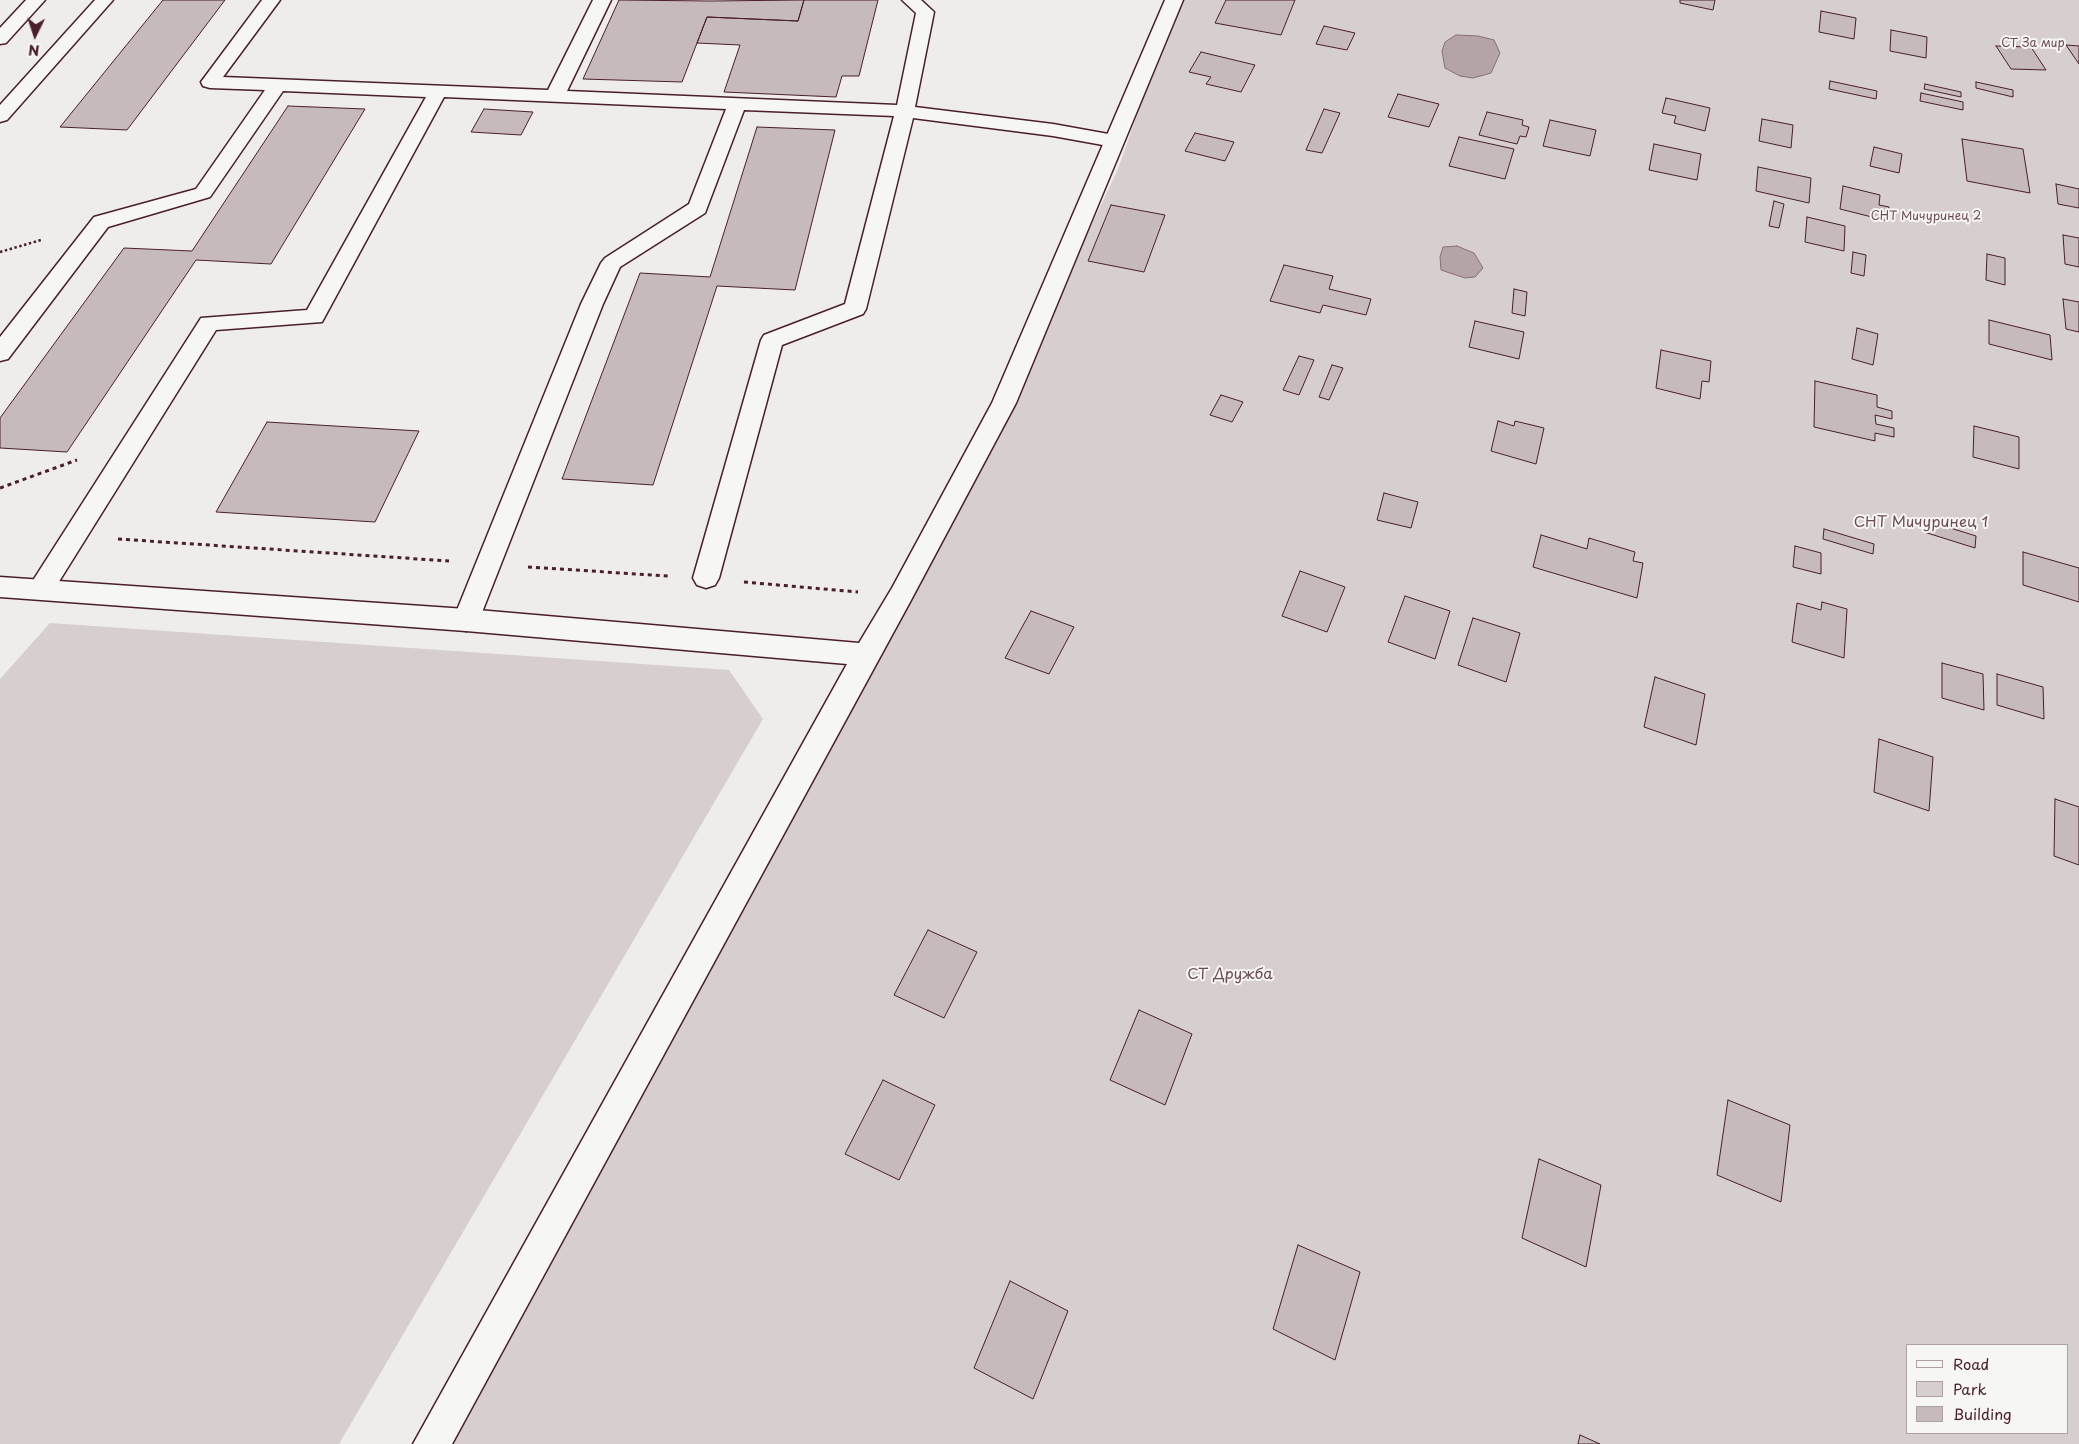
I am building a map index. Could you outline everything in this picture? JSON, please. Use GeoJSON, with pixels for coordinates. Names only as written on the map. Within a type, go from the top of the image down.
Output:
{"type":"FeatureCollection","features":[{"type":"Feature","properties":{"kind":"street"},"geometry":{"type":"LineString","coordinates":[[0,39],[36,0]]}},
{"type":"Feature","properties":{"kind":"street"},"geometry":{"type":"LineString","coordinates":[[0,116],[104,0]]}},
{"type":"Feature","properties":{"kind":"street"},"geometry":{"type":"LineString","coordinates":[[271,0],[210,82],[905,111],[1053,130],[1114,141]]}},
{"type":"Feature","properties":{"kind":"street"},"geometry":{"type":"LineString","coordinates":[[555,96],[602,0]]}},
{"type":"Feature","properties":{"kind":"street"},"geometry":{"type":"LineString","coordinates":[[706,578],[772,340],[855,309],[905,111],[925,12],[910,0]]}},
{"type":"Feature","properties":{"kind":"street"},"geometry":{"type":"LineString","coordinates":[[432,1444],[866,655],[901,596],[1004,403],[1174,0]]}},
{"type":"Feature","properties":{"kind":"street"},"geometry":{"type":"LineString","coordinates":[[0,353],[101,222],[203,193],[278,85]]}},
{"type":"Feature","properties":{"kind":"street"},"geometry":{"type":"LineString","coordinates":[[41,589],[209,323],[314,317],[438,91]]}},
{"type":"Feature","properties":{"kind":"street"},"geometry":{"type":"LineString","coordinates":[[466,620],[592,304],[612,263],[698,208],[737,104]]}},
{"type":"Feature","properties":{"kind":"street"},"geometry":{"type":"LineString","coordinates":[[0,587],[466,620],[866,655]]}},
{"type":"Feature","properties":{"kind":"path"},"geometry":{"type":"LineString","coordinates":[[0,488],[136,440]]}},
{"type":"Feature","properties":{"kind":"green space","name":"СТ Дружба"},"geometry":{"type":"Polygon","coordinates":[[[1177,0],[2079,0],[2079,1444],[436,1444],[997,425],[1118,169],[1177,0]]]}},
{"type":"Feature","properties":{"kind":"green space"},"geometry":{"type":"Polygon","coordinates":[[[50,623],[729,670],[763,719],[339,1444],[0,1444],[0,679],[50,623]]]}},
{"type":"Feature","properties":{"kind":"shaded area"},"geometry":{"type":"Polygon","coordinates":[[[1456,35],[1478,36],[1494,40],[1500,53],[1491,73],[1473,78],[1460,76],[1445,68],[1442,51],[1445,42],[1456,35]]]}},
{"type":"Feature","properties":{"kind":"shaded area"},"geometry":{"type":"Polygon","coordinates":[[[1457,246],[1474,253],[1483,268],[1475,277],[1465,278],[1441,270],[1440,257],[1443,247],[1457,246]]]}},
{"type":"Feature","properties":{"kind":"building"},"geometry":{"type":"Polygon","coordinates":[[[163,0],[225,0],[127,130],[60,127],[163,0]]]}},
{"type":"Feature","properties":{"kind":"building"},"geometry":{"type":"Polygon","coordinates":[[[619,0],[804,0],[798,21],[707,17],[682,82],[583,79],[619,0]]]}},
{"type":"Feature","properties":{"kind":"building"},"geometry":{"type":"Polygon","coordinates":[[[804,0],[878,0],[859,76],[842,76],[836,97],[724,92],[740,45],[697,43],[707,17],[798,21],[804,0]]]}},
{"type":"Feature","properties":{"kind":"building"},"geometry":{"type":"Polygon","coordinates":[[[1226,0],[1295,0],[1281,35],[1215,23],[1226,0]]]}},
{"type":"Feature","properties":{"kind":"building"},"geometry":{"type":"Polygon","coordinates":[[[1680,0],[1715,0],[1713,10],[1680,3],[1680,0]]]}},
{"type":"Feature","properties":{"kind":"building"},"geometry":{"type":"Polygon","coordinates":[[[1821,11],[1856,18],[1854,39],[1819,32],[1821,11]]]}},
{"type":"Feature","properties":{"kind":"building"},"geometry":{"type":"Polygon","coordinates":[[[1324,26],[1355,33],[1347,50],[1316,44],[1324,26]]]}},
{"type":"Feature","properties":{"kind":"building"},"geometry":{"type":"Polygon","coordinates":[[[1891,30],[1927,37],[1926,58],[1890,51],[1891,30]]]}},
{"type":"Feature","properties":{"kind":"building"},"geometry":{"type":"Polygon","coordinates":[[[2066,45],[2079,46],[2079,64],[2066,45]]]}},
{"type":"Feature","properties":{"kind":"building"},"geometry":{"type":"Polygon","coordinates":[[[1996,46],[2031,47],[2046,70],[2011,69],[1996,46]]]}},
{"type":"Feature","properties":{"kind":"building"},"geometry":{"type":"Polygon","coordinates":[[[1201,52],[1255,65],[1241,92],[1206,84],[1211,77],[1189,72],[1201,52]]]}},
{"type":"Feature","properties":{"kind":"building"},"geometry":{"type":"Polygon","coordinates":[[[1830,81],[1877,91],[1876,99],[1829,89],[1830,81]]]}},
{"type":"Feature","properties":{"kind":"building"},"geometry":{"type":"Polygon","coordinates":[[[1976,82],[2013,90],[2013,97],[1976,88],[1976,82]]]}},
{"type":"Feature","properties":{"kind":"building"},"geometry":{"type":"Polygon","coordinates":[[[1925,84],[1961,92],[1961,97],[1924,89],[1925,84]]]}},
{"type":"Feature","properties":{"kind":"building"},"geometry":{"type":"Polygon","coordinates":[[[1921,93],[1963,102],[1963,110],[1920,101],[1921,93]]]}},
{"type":"Feature","properties":{"kind":"building"},"geometry":{"type":"Polygon","coordinates":[[[1398,94],[1439,104],[1429,127],[1388,117],[1398,94]]]}},
{"type":"Feature","properties":{"kind":"building"},"geometry":{"type":"Polygon","coordinates":[[[1666,98],[1710,108],[1705,131],[1674,123],[1676,116],[1662,113],[1666,98]]]}},
{"type":"Feature","properties":{"kind":"building"},"geometry":{"type":"Polygon","coordinates":[[[288,106],[365,109],[271,264],[196,260],[67,452],[0,448],[0,418],[124,248],[192,251],[288,106]]]}},
{"type":"Feature","properties":{"kind":"building"},"geometry":{"type":"Polygon","coordinates":[[[484,109],[533,112],[521,135],[471,132],[484,109]]]}},
{"type":"Feature","properties":{"kind":"building"},"geometry":{"type":"Polygon","coordinates":[[[1324,109],[1340,113],[1322,153],[1306,150],[1324,109]]]}},
{"type":"Feature","properties":{"kind":"building"},"geometry":{"type":"Polygon","coordinates":[[[1487,112],[1523,120],[1522,125],[1529,127],[1526,137],[1520,136],[1517,144],[1479,135],[1487,112]]]}},
{"type":"Feature","properties":{"kind":"building"},"geometry":{"type":"Polygon","coordinates":[[[1762,119],[1793,125],[1791,148],[1759,141],[1762,119]]]}},
{"type":"Feature","properties":{"kind":"building"},"geometry":{"type":"Polygon","coordinates":[[[1550,120],[1596,130],[1590,156],[1543,146],[1550,120]]]}},
{"type":"Feature","properties":{"kind":"building"},"geometry":{"type":"Polygon","coordinates":[[[757,127],[835,130],[795,290],[717,286],[653,485],[562,479],[640,273],[710,277],[757,127]]]}},
{"type":"Feature","properties":{"kind":"building"},"geometry":{"type":"Polygon","coordinates":[[[1195,133],[1234,142],[1225,161],[1185,151],[1195,133]]]}},
{"type":"Feature","properties":{"kind":"building"},"geometry":{"type":"Polygon","coordinates":[[[1459,137],[1514,149],[1505,179],[1449,166],[1459,137]]]}},
{"type":"Feature","properties":{"kind":"building"},"geometry":{"type":"Polygon","coordinates":[[[1962,139],[2023,149],[2030,193],[1967,181],[1962,139]]]}},
{"type":"Feature","properties":{"kind":"building"},"geometry":{"type":"Polygon","coordinates":[[[1654,144],[1701,154],[1697,180],[1649,170],[1654,144]]]}},
{"type":"Feature","properties":{"kind":"building"},"geometry":{"type":"Polygon","coordinates":[[[1874,147],[1902,154],[1899,173],[1870,166],[1874,147]]]}},
{"type":"Feature","properties":{"kind":"building"},"geometry":{"type":"Polygon","coordinates":[[[1758,167],[1811,178],[1809,203],[1756,191],[1758,167]]]}},
{"type":"Feature","properties":{"kind":"building"},"geometry":{"type":"Polygon","coordinates":[[[2056,184],[2079,189],[2079,208],[2058,204],[2056,184]]]}},
{"type":"Feature","properties":{"kind":"building"},"geometry":{"type":"Polygon","coordinates":[[[1843,186],[1880,195],[1879,205],[1889,207],[1888,221],[1840,209],[1843,186]]]}},
{"type":"Feature","properties":{"kind":"building"},"geometry":{"type":"Polygon","coordinates":[[[1774,201],[1784,204],[1779,228],[1769,226],[1774,201]]]}},
{"type":"Feature","properties":{"kind":"building"},"geometry":{"type":"Polygon","coordinates":[[[1111,205],[1165,215],[1144,272],[1088,261],[1111,205]]]}},
{"type":"Feature","properties":{"kind":"building"},"geometry":{"type":"Polygon","coordinates":[[[1807,217],[1845,226],[1844,251],[1805,242],[1807,217]]]}},
{"type":"Feature","properties":{"kind":"building"},"geometry":{"type":"Polygon","coordinates":[[[2063,235],[2079,238],[2079,267],[2065,264],[2063,235]]]}},
{"type":"Feature","properties":{"kind":"building"},"geometry":{"type":"Polygon","coordinates":[[[1853,252],[1866,255],[1864,276],[1851,273],[1853,252]]]}},
{"type":"Feature","properties":{"kind":"building"},"geometry":{"type":"Polygon","coordinates":[[[1987,254],[2005,258],[2005,285],[1986,280],[1987,254]]]}},
{"type":"Feature","properties":{"kind":"building"},"geometry":{"type":"Polygon","coordinates":[[[1284,265],[1333,276],[1329,289],[1371,299],[1366,315],[1323,305],[1320,313],[1270,301],[1284,265]]]}},
{"type":"Feature","properties":{"kind":"building"},"geometry":{"type":"Polygon","coordinates":[[[1514,289],[1527,292],[1525,316],[1512,313],[1514,289]]]}},
{"type":"Feature","properties":{"kind":"building"},"geometry":{"type":"Polygon","coordinates":[[[2063,299],[2079,302],[2079,332],[2066,329],[2063,299]]]}},
{"type":"Feature","properties":{"kind":"building"},"geometry":{"type":"Polygon","coordinates":[[[1989,320],[2050,335],[2052,360],[1989,344],[1989,320]]]}},
{"type":"Feature","properties":{"kind":"building"},"geometry":{"type":"Polygon","coordinates":[[[1475,321],[1524,332],[1519,359],[1469,347],[1475,321]]]}},
{"type":"Feature","properties":{"kind":"building"},"geometry":{"type":"Polygon","coordinates":[[[1857,328],[1878,334],[1873,365],[1852,359],[1857,328]]]}},
{"type":"Feature","properties":{"kind":"building"},"geometry":{"type":"Polygon","coordinates":[[[1661,350],[1711,361],[1709,382],[1702,381],[1700,399],[1656,388],[1661,350]]]}},
{"type":"Feature","properties":{"kind":"building"},"geometry":{"type":"Polygon","coordinates":[[[1299,356],[1314,360],[1299,395],[1283,390],[1299,356]]]}},
{"type":"Feature","properties":{"kind":"building"},"geometry":{"type":"Polygon","coordinates":[[[1332,365],[1343,368],[1329,400],[1319,397],[1332,365]]]}},
{"type":"Feature","properties":{"kind":"building"},"geometry":{"type":"Polygon","coordinates":[[[1815,381],[1877,395],[1877,407],[1892,411],[1892,419],[1875,415],[1876,424],[1894,428],[1894,437],[1875,433],[1875,441],[1814,427],[1815,381]]]}},
{"type":"Feature","properties":{"kind":"building"},"geometry":{"type":"Polygon","coordinates":[[[1221,395],[1243,402],[1232,422],[1210,415],[1221,395]]]}},
{"type":"Feature","properties":{"kind":"building"},"geometry":{"type":"Polygon","coordinates":[[[1498,421],[1514,426],[1515,421],[1544,428],[1536,464],[1491,451],[1498,421]]]}},
{"type":"Feature","properties":{"kind":"building"},"geometry":{"type":"Polygon","coordinates":[[[267,422],[419,431],[375,522],[216,512],[267,422]]]}},
{"type":"Feature","properties":{"kind":"building"},"geometry":{"type":"Polygon","coordinates":[[[1974,426],[2019,437],[2019,469],[1973,457],[1974,426]]]}},
{"type":"Feature","properties":{"kind":"building"},"geometry":{"type":"Polygon","coordinates":[[[1384,493],[1418,502],[1411,528],[1377,520],[1384,493]]]}},
{"type":"Feature","properties":{"kind":"building"},"geometry":{"type":"Polygon","coordinates":[[[1925,520],[1976,536],[1975,548],[1924,532],[1925,520]]]}},
{"type":"Feature","properties":{"kind":"building"},"geometry":{"type":"Polygon","coordinates":[[[1824,529],[1874,544],[1873,554],[1823,539],[1824,529]]]}},
{"type":"Feature","properties":{"kind":"building"},"geometry":{"type":"Polygon","coordinates":[[[1541,535],[1587,549],[1589,538],[1635,552],[1633,561],[1643,563],[1637,598],[1533,567],[1541,535]]]}},
{"type":"Feature","properties":{"kind":"building"},"geometry":{"type":"Polygon","coordinates":[[[1795,546],[1821,553],[1821,574],[1793,567],[1795,546]]]}},
{"type":"Feature","properties":{"kind":"building"},"geometry":{"type":"Polygon","coordinates":[[[2023,552],[2079,568],[2079,602],[2023,585],[2023,552]]]}},
{"type":"Feature","properties":{"kind":"building"},"geometry":{"type":"Polygon","coordinates":[[[1300,571],[1345,587],[1327,632],[1282,616],[1300,571]]]}},
{"type":"Feature","properties":{"kind":"building"},"geometry":{"type":"Polygon","coordinates":[[[1405,596],[1450,611],[1435,659],[1388,642],[1405,596]]]}},
{"type":"Feature","properties":{"kind":"building"},"geometry":{"type":"Polygon","coordinates":[[[1822,602],[1847,609],[1844,658],[1792,642],[1797,603],[1821,610],[1822,602]]]}},
{"type":"Feature","properties":{"kind":"building"},"geometry":{"type":"Polygon","coordinates":[[[1031,611],[1074,627],[1049,674],[1005,658],[1031,611]]]}},
{"type":"Feature","properties":{"kind":"building"},"geometry":{"type":"Polygon","coordinates":[[[1473,618],[1520,633],[1506,682],[1458,665],[1473,618]]]}},
{"type":"Feature","properties":{"kind":"building"},"geometry":{"type":"Polygon","coordinates":[[[1942,663],[1983,674],[1984,710],[1942,698],[1942,663]]]}},
{"type":"Feature","properties":{"kind":"building"},"geometry":{"type":"Polygon","coordinates":[[[1997,674],[2043,687],[2044,719],[1997,705],[1997,674]]]}},
{"type":"Feature","properties":{"kind":"building"},"geometry":{"type":"Polygon","coordinates":[[[1655,677],[1705,694],[1696,745],[1644,727],[1655,677]]]}},
{"type":"Feature","properties":{"kind":"building"},"geometry":{"type":"Polygon","coordinates":[[[1879,739],[1933,757],[1929,811],[1874,792],[1879,739]]]}},
{"type":"Feature","properties":{"kind":"building"},"geometry":{"type":"Polygon","coordinates":[[[2055,799],[2079,807],[2079,865],[2054,856],[2055,799]]]}},
{"type":"Feature","properties":{"kind":"building"},"geometry":{"type":"Polygon","coordinates":[[[928,930],[977,952],[944,1018],[894,995],[928,930]]]}},
{"type":"Feature","properties":{"kind":"building"},"geometry":{"type":"Polygon","coordinates":[[[1139,1010],[1192,1034],[1165,1105],[1110,1080],[1139,1010]]]}},
{"type":"Feature","properties":{"kind":"building"},"geometry":{"type":"Polygon","coordinates":[[[883,1080],[935,1105],[899,1180],[845,1154],[883,1080]]]}},
{"type":"Feature","properties":{"kind":"building"},"geometry":{"type":"Polygon","coordinates":[[[1728,1100],[1790,1125],[1781,1202],[1717,1175],[1728,1100]]]}},
{"type":"Feature","properties":{"kind":"building"},"geometry":{"type":"Polygon","coordinates":[[[1539,1159],[1601,1185],[1586,1267],[1522,1238],[1539,1159]]]}},
{"type":"Feature","properties":{"kind":"building"},"geometry":{"type":"Polygon","coordinates":[[[1298,1245],[1360,1272],[1335,1360],[1273,1329],[1298,1245]]]}},
{"type":"Feature","properties":{"kind":"building"},"geometry":{"type":"Polygon","coordinates":[[[1010,1281],[1068,1311],[1033,1399],[974,1368],[1010,1281]]]}},
{"type":"Feature","properties":{"kind":"building"},"geometry":{"type":"Polygon","coordinates":[[[1580,1435],[1600,1444],[1578,1444],[1580,1435]]]}},
{"type":"Feature","properties":{"kind":"park label","name":"СТ За мир"},"geometry":{"type":"Point","coordinates":[2033,44]}},
{"type":"Feature","properties":{"kind":"park label","name":"СНТ Мичуринец 2"},"geometry":{"type":"Point","coordinates":[1926,217]}},
{"type":"Feature","properties":{"kind":"park label","name":"СНТ Мичуринец 1"},"geometry":{"type":"Point","coordinates":[1921,523]}}]}
